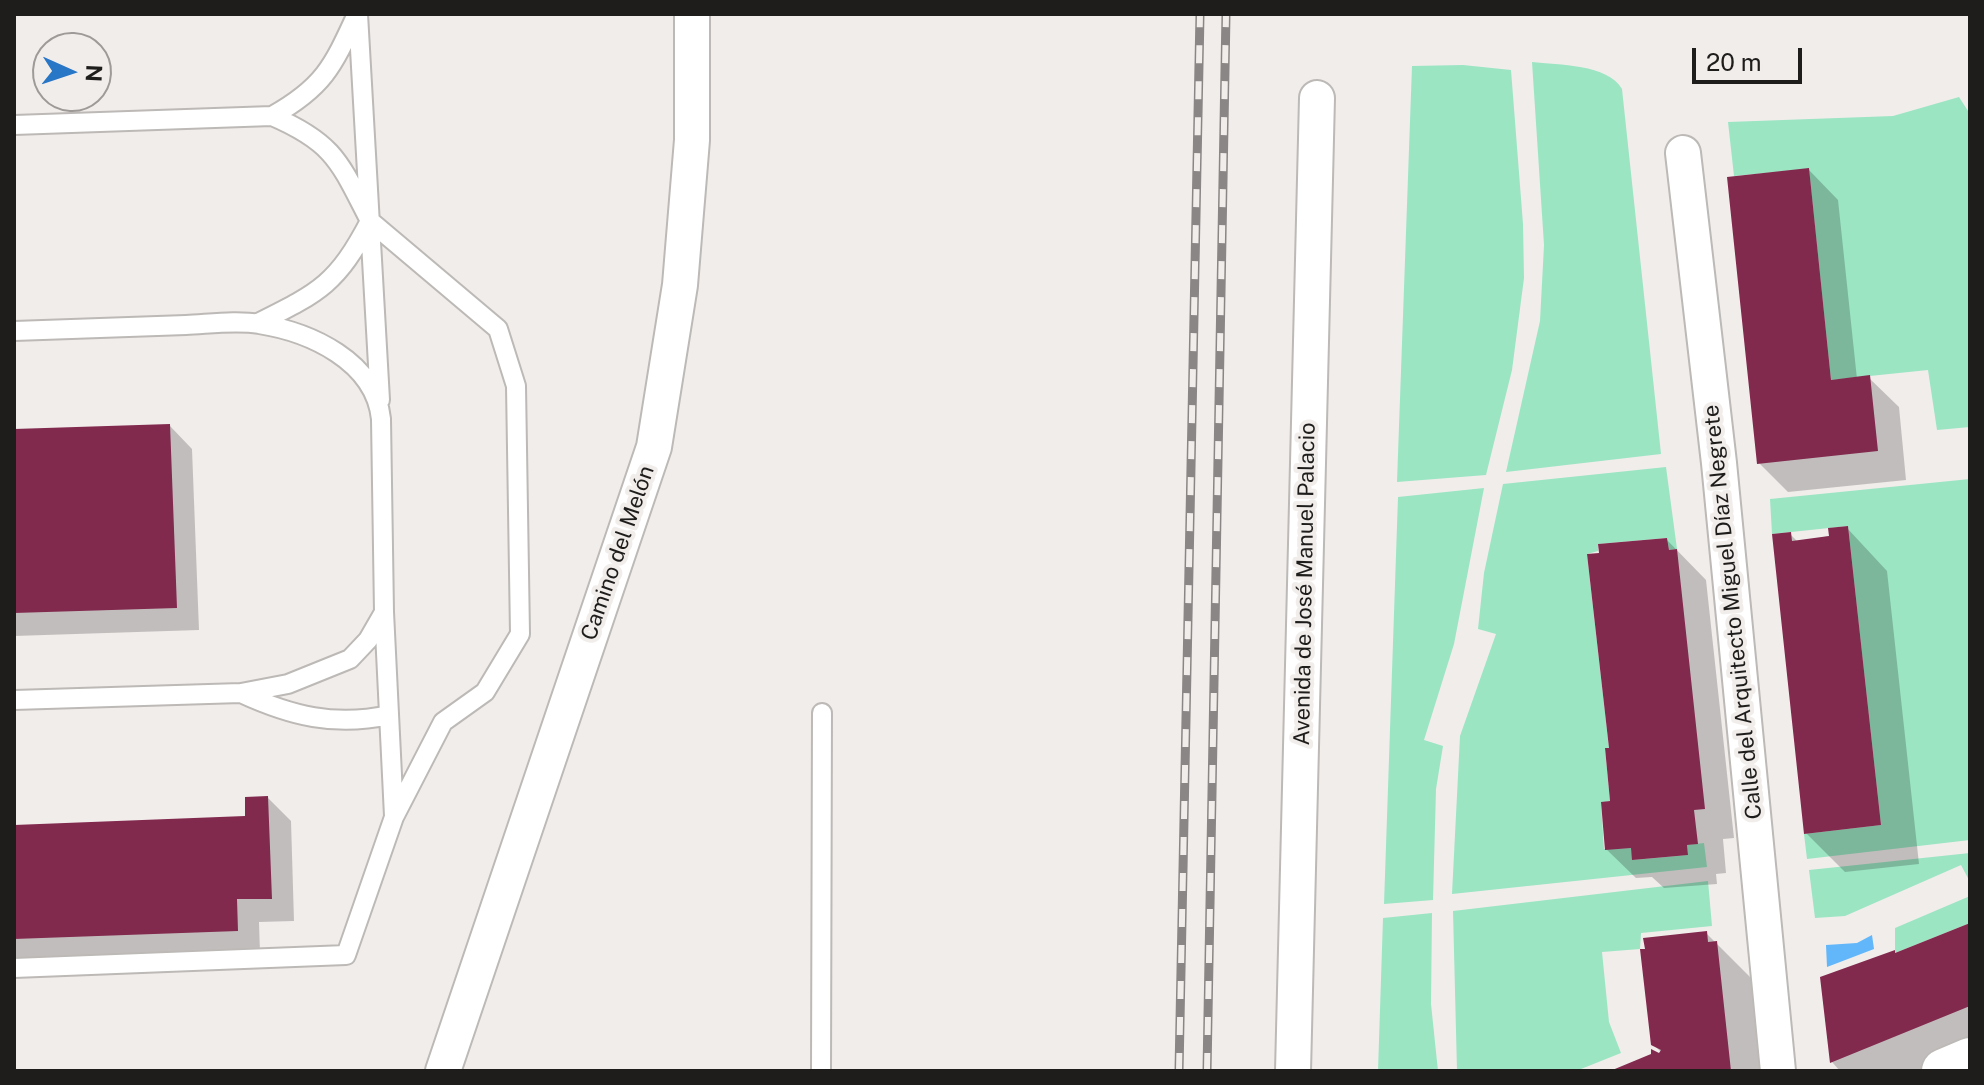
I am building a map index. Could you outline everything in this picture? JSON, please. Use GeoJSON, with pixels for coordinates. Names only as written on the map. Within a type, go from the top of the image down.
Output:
{"type":"FeatureCollection","features":[{"type":"Feature","properties":{"kind":"street","name":"Camino del Melón"},"geometry":{"type":"LineString","coordinates":[[443,1071],[654,447],[680,285],[692,140],[687,23]]}},
{"type":"Feature","properties":{"kind":"street","name":"Avenida de José Manuel Palacio"},"geometry":{"type":"LineString","coordinates":[[1293,1071],[1317,98]]}},
{"type":"Feature","properties":{"kind":"street","name":"Calle del Arquitecto Miguel Díaz Negrete"},"geometry":{"type":"LineString","coordinates":[[1683,153],[1719,463],[1778,1071]]}},
{"type":"Feature","properties":{"kind":"street"},"geometry":{"type":"LineString","coordinates":[[1944,1071],[1970,1060]]}},
{"type":"Feature","properties":{"kind":"lane"},"geometry":{"type":"LineString","coordinates":[[272,116],[304,98],[332,68],[357,14]]}},
{"type":"Feature","properties":{"kind":"lane"},"geometry":{"type":"LineString","coordinates":[[357,14],[380,407],[384,612],[394,817]]}},
{"type":"Feature","properties":{"kind":"lane"},"geometry":{"type":"LineString","coordinates":[[14,125],[272,116],[311,132],[339,162],[370,221],[498,329],[516,386],[520,634],[485,692],[443,722],[394,817],[346,955],[14,968]]}},
{"type":"Feature","properties":{"kind":"lane"},"geometry":{"type":"LineString","coordinates":[[258,323],[318,293],[348,263],[370,221]]}},
{"type":"Feature","properties":{"kind":"lane"},"geometry":{"type":"LineString","coordinates":[[14,331],[258,323],[304,336],[342,354],[368,382],[380,407]]}},
{"type":"Feature","properties":{"kind":"lane"},"geometry":{"type":"LineString","coordinates":[[14,700],[241,693],[288,684],[350,659],[368,640],[384,612]]}},
{"type":"Feature","properties":{"kind":"lane"},"geometry":{"type":"LineString","coordinates":[[241,693],[280,711],[328,721],[355,723],[389,715]]}},
{"type":"Feature","properties":{"kind":"lane"},"geometry":{"type":"LineString","coordinates":[[821,1071],[822,713]]}},
{"type":"Feature","properties":{"kind":"green space"},"geometry":{"type":"Polygon","coordinates":[[[1532,62],[1594,70],[1615,81],[1622,89],[1661,454],[1506,472],[1540,321],[1544,245],[1532,62]]]}},
{"type":"Feature","properties":{"kind":"green space"},"geometry":{"type":"Polygon","coordinates":[[[1463,65],[1511,70],[1524,278],[1512,370],[1486,475],[1397,482],[1412,66],[1463,65]]]}},
{"type":"Feature","properties":{"kind":"green space"},"geometry":{"type":"Polygon","coordinates":[[[1959,97],[1970,114],[1970,427],[1937,430],[1928,370],[1831,380],[1809,169],[1734,176],[1728,122],[1893,116],[1959,97]]]}},
{"type":"Feature","properties":{"kind":"green space"},"geometry":{"type":"Polygon","coordinates":[[[1666,467],[1677,549],[1669,550],[1667,538],[1598,544],[1598,551],[1587,554],[1609,748],[1605,748],[1610,801],[1601,803],[1604,849],[1631,848],[1633,860],[1688,855],[1687,845],[1704,843],[1707,867],[1452,894],[1460,736],[1496,634],[1478,629],[1484,573],[1503,484],[1666,467]]]}},
{"type":"Feature","properties":{"kind":"green space"},"geometry":{"type":"Polygon","coordinates":[[[1970,479],[1970,840],[1807,859],[1804,834],[1881,825],[1848,526],[1772,534],[1770,499],[1970,479]]]}},
{"type":"Feature","properties":{"kind":"green space"},"geometry":{"type":"Polygon","coordinates":[[[1484,488],[1454,644],[1424,740],[1443,746],[1436,789],[1433,900],[1384,904],[1398,497],[1484,488]]]}},
{"type":"Feature","properties":{"kind":"green space"},"geometry":{"type":"Polygon","coordinates":[[[1970,853],[1970,882],[1961,865],[1845,916],[1815,918],[1809,870],[1970,853]]]}},
{"type":"Feature","properties":{"kind":"green space"},"geometry":{"type":"Polygon","coordinates":[[[1708,881],[1712,926],[1641,933],[1640,949],[1602,952],[1609,1022],[1621,1053],[1576,1071],[1457,1071],[1453,911],[1708,881]]]}},
{"type":"Feature","properties":{"kind":"green space"},"geometry":{"type":"Polygon","coordinates":[[[1970,896],[1970,923],[1895,953],[1895,928],[1970,896]]]}},
{"type":"Feature","properties":{"kind":"green space"},"geometry":{"type":"Polygon","coordinates":[[[1432,913],[1431,1004],[1438,1071],[1378,1071],[1383,918],[1432,913]]]}},
{"type":"Feature","properties":{"kind":"water"},"geometry":{"type":"Polygon","coordinates":[[[1872,935],[1874,949],[1827,967],[1826,945],[1857,943],[1872,935]]]}},
{"type":"Feature","properties":{"kind":"building"},"geometry":{"type":"Polygon","coordinates":[[[1809,168],[1831,380],[1870,375],[1878,451],[1757,464],[1727,177],[1809,168]]]}},
{"type":"Feature","properties":{"kind":"building"},"geometry":{"type":"Polygon","coordinates":[[[170,424],[177,608],[14,613],[14,429],[170,424]]]}},
{"type":"Feature","properties":{"kind":"building"},"geometry":{"type":"Polygon","coordinates":[[[1848,526],[1881,825],[1804,834],[1772,534],[1791,532],[1792,541],[1829,536],[1828,528],[1848,526]]]}},
{"type":"Feature","properties":{"kind":"building"},"geometry":{"type":"Polygon","coordinates":[[[1667,538],[1669,550],[1677,549],[1705,809],[1694,810],[1698,844],[1687,845],[1688,855],[1632,860],[1631,848],[1605,850],[1601,802],[1610,801],[1605,748],[1609,748],[1587,554],[1599,553],[1598,544],[1667,538]]]}},
{"type":"Feature","properties":{"kind":"building"},"geometry":{"type":"Polygon","coordinates":[[[268,796],[272,899],[237,899],[238,931],[14,939],[14,825],[245,816],[245,797],[268,796]]]}},
{"type":"Feature","properties":{"kind":"building"},"geometry":{"type":"Polygon","coordinates":[[[1970,923],[1970,1006],[1830,1063],[1820,977],[1895,950],[1895,953],[1970,923]]]}},
{"type":"Feature","properties":{"kind":"building"},"geometry":{"type":"Polygon","coordinates":[[[1707,931],[1708,942],[1717,941],[1731,1071],[1610,1071],[1651,1054],[1651,1049],[1659,1053],[1661,1050],[1651,1045],[1640,949],[1645,949],[1643,938],[1707,931]]]}},
{"type":"Feature","properties":{"kind":"railway"},"geometry":{"type":"LineString","coordinates":[[1179,1071],[1200,14]]}},
{"type":"Feature","properties":{"kind":"railway"},"geometry":{"type":"LineString","coordinates":[[1207,1071],[1226,14]]}}]}
